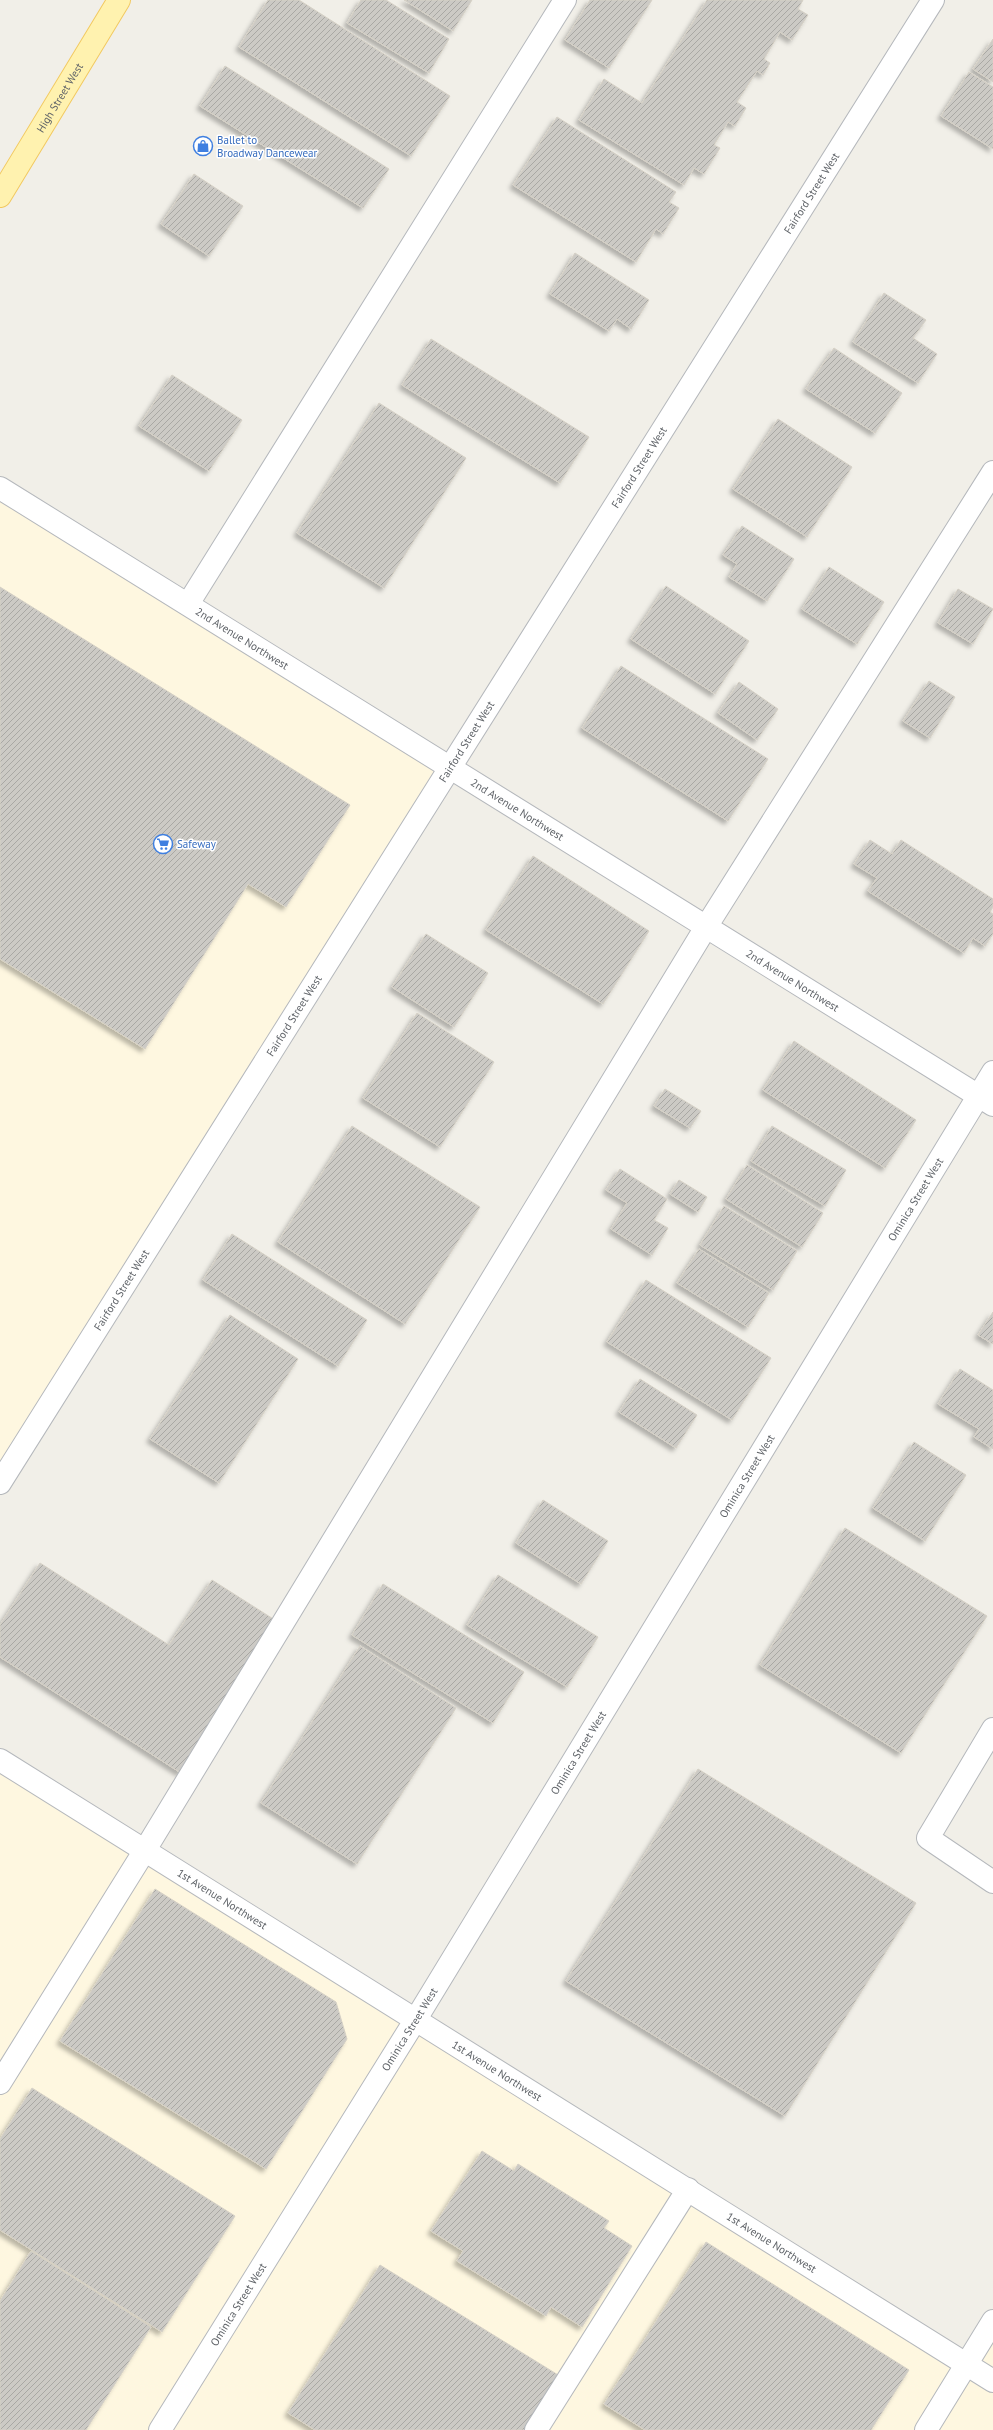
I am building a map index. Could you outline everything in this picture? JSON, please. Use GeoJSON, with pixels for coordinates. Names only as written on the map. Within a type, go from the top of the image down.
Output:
{"type":"FeatureCollection","features":[{"type":"Feature","properties":{"kind":"main road","name":"High Street West"},"geometry":{"type":"LineString","coordinates":[[0,196],[119,0]]}},
{"type":"Feature","properties":{"kind":"street"},"geometry":{"type":"LineString","coordinates":[[188,604],[566,0]]}},
{"type":"Feature","properties":{"kind":"street","name":"Fairford Street West"},"geometry":{"type":"LineString","coordinates":[[0,1483],[933,0]]}},
{"type":"Feature","properties":{"kind":"street"},"geometry":{"type":"LineString","coordinates":[[0,2083],[145,1850],[706,928],[993,472]]}},
{"type":"Feature","properties":{"kind":"street","name":"2nd Avenue Northwest"},"geometry":{"type":"LineString","coordinates":[[0,488],[986,1101]]}},
{"type":"Feature","properties":{"kind":"street","name":"Ominica Street West"},"geometry":{"type":"LineString","coordinates":[[160,2430],[986,1101],[993,1072]]}},
{"type":"Feature","properties":{"kind":"street"},"geometry":{"type":"LineString","coordinates":[[993,1729],[928,1838],[993,1882]]}},
{"type":"Feature","properties":{"kind":"street","name":"1st Avenue Northwest"},"geometry":{"type":"LineString","coordinates":[[0,1760],[993,2381]]}},
{"type":"Feature","properties":{"kind":"street"},"geometry":{"type":"LineString","coordinates":[[536,2430],[688,2189]]}},
{"type":"Feature","properties":{"kind":"street"},"geometry":{"type":"LineString","coordinates":[[926,2430],[993,2321]]}},
{"type":"Feature","properties":{"kind":"shaded area"},"geometry":{"type":"Polygon","coordinates":[[[0,488],[451,768],[0,1483],[0,488]]]}},
{"type":"Feature","properties":{"kind":"shaded area"},"geometry":{"type":"Polygon","coordinates":[[[0,1760],[966,2365],[993,2321],[993,2430],[0,2430],[0,1760]]]}},
{"type":"Feature","properties":{"kind":"building"},"geometry":{"type":"Polygon","coordinates":[[[268,0],[299,0],[450,96],[411,156],[239,47],[268,0]]]}},
{"type":"Feature","properties":{"kind":"building"},"geometry":{"type":"Polygon","coordinates":[[[361,0],[386,0],[449,39],[429,73],[347,23],[361,0]]]}},
{"type":"Feature","properties":{"kind":"building"},"geometry":{"type":"Polygon","coordinates":[[[404,0],[472,0],[453,31],[404,0]]]}},
{"type":"Feature","properties":{"kind":"building"},"geometry":{"type":"Polygon","coordinates":[[[590,0],[652,0],[609,68],[565,40],[590,0]]]}},
{"type":"Feature","properties":{"kind":"building"},"geometry":{"type":"Polygon","coordinates":[[[707,0],[803,0],[798,9],[808,15],[792,40],[780,32],[764,59],[770,63],[763,75],[757,71],[737,102],[746,108],[735,126],[728,122],[714,145],[720,148],[704,174],[694,168],[684,185],[579,120],[604,79],[642,103],[707,0]]]}},
{"type":"Feature","properties":{"kind":"building"},"geometry":{"type":"Polygon","coordinates":[[[993,39],[993,82],[973,69],[993,39]]]}},
{"type":"Feature","properties":{"kind":"building"},"geometry":{"type":"Polygon","coordinates":[[[225,66],[389,169],[363,208],[200,106],[225,66]]]}},
{"type":"Feature","properties":{"kind":"building"},"geometry":{"type":"Polygon","coordinates":[[[969,72],[993,87],[993,149],[941,116],[969,72]]]}},
{"type":"Feature","properties":{"kind":"building"},"geometry":{"type":"Polygon","coordinates":[[[557,117],[676,192],[669,202],[679,208],[663,234],[656,229],[636,262],[513,185],[557,117]]]}},
{"type":"Feature","properties":{"kind":"building"},"geometry":{"type":"Polygon","coordinates":[[[194,174],[243,206],[209,256],[161,224],[194,174]]]}},
{"type":"Feature","properties":{"kind":"building"},"geometry":{"type":"Polygon","coordinates":[[[575,253],[649,300],[631,329],[617,319],[609,331],[550,294],[575,253]]]}},
{"type":"Feature","properties":{"kind":"building"},"geometry":{"type":"Polygon","coordinates":[[[884,293],[926,320],[913,338],[937,354],[918,383],[853,342],[884,293]]]}},
{"type":"Feature","properties":{"kind":"building"},"geometry":{"type":"Polygon","coordinates":[[[431,339],[589,437],[560,483],[402,385],[431,339]]]}},
{"type":"Feature","properties":{"kind":"building"},"geometry":{"type":"Polygon","coordinates":[[[834,348],[902,393],[875,433],[806,389],[834,348]]]}},
{"type":"Feature","properties":{"kind":"building"},"geometry":{"type":"Polygon","coordinates":[[[172,375],[242,420],[209,471],[139,426],[172,375]]]}},
{"type":"Feature","properties":{"kind":"building"},"geometry":{"type":"Polygon","coordinates":[[[379,403],[466,458],[384,588],[297,533],[379,403]]]}},
{"type":"Feature","properties":{"kind":"building"},"geometry":{"type":"Polygon","coordinates":[[[778,419],[852,467],[807,537],[733,489],[778,419]]]}},
{"type":"Feature","properties":{"kind":"building"},"geometry":{"type":"Polygon","coordinates":[[[742,526],[794,559],[767,601],[729,577],[737,564],[723,555],[742,526]]]}},
{"type":"Feature","properties":{"kind":"building"},"geometry":{"type":"Polygon","coordinates":[[[829,567],[884,602],[857,644],[802,609],[829,567]]]}},
{"type":"Feature","properties":{"kind":"building"},"geometry":{"type":"Polygon","coordinates":[[[666,586],[749,641],[715,694],[631,639],[666,586]]]}},
{"type":"Feature","properties":{"kind":"building","name":"Safeway"},"geometry":{"type":"Polygon","coordinates":[[[0,587],[350,805],[286,907],[248,884],[145,1049],[0,959],[0,587]]]}},
{"type":"Feature","properties":{"kind":"building"},"geometry":{"type":"Polygon","coordinates":[[[958,589],[993,609],[973,644],[938,623],[958,589]]]}},
{"type":"Feature","properties":{"kind":"building"},"geometry":{"type":"Polygon","coordinates":[[[621,666],[768,759],[728,821],[582,728],[621,666]]]}},
{"type":"Feature","properties":{"kind":"building"},"geometry":{"type":"Polygon","coordinates":[[[929,681],[955,697],[930,738],[903,721],[929,681]]]}},
{"type":"Feature","properties":{"kind":"building"},"geometry":{"type":"Polygon","coordinates":[[[739,682],[778,709],[757,740],[718,713],[739,682]]]}},
{"type":"Feature","properties":{"kind":"building"},"geometry":{"type":"Polygon","coordinates":[[[870,840],[892,854],[901,840],[993,899],[993,907],[990,912],[993,914],[993,934],[985,946],[973,938],[964,953],[868,891],[877,878],[854,864],[870,840]]]}},
{"type":"Feature","properties":{"kind":"building"},"geometry":{"type":"Polygon","coordinates":[[[533,856],[649,931],[603,1004],[486,930],[533,856]]]}},
{"type":"Feature","properties":{"kind":"building"},"geometry":{"type":"Polygon","coordinates":[[[426,934],[488,973],[454,1027],[392,987],[426,934]]]}},
{"type":"Feature","properties":{"kind":"building"},"geometry":{"type":"Polygon","coordinates":[[[417,1013],[494,1062],[440,1147],[363,1098],[417,1013]]]}},
{"type":"Feature","properties":{"kind":"building"},"geometry":{"type":"Polygon","coordinates":[[[794,1041],[916,1120],[885,1168],[763,1090],[794,1041]]]}},
{"type":"Feature","properties":{"kind":"building"},"geometry":{"type":"Polygon","coordinates":[[[665,1089],[701,1111],[690,1128],[654,1106],[665,1089]]]}},
{"type":"Feature","properties":{"kind":"building"},"geometry":{"type":"Polygon","coordinates":[[[352,1126],[480,1207],[405,1324],[278,1242],[352,1126]]]}},
{"type":"Feature","properties":{"kind":"building"},"geometry":{"type":"Polygon","coordinates":[[[772,1126],[846,1170],[825,1206],[751,1161],[772,1126]]]}},
{"type":"Feature","properties":{"kind":"building"},"geometry":{"type":"Polygon","coordinates":[[[747,1165],[823,1213],[802,1247],[726,1199],[747,1165]]]}},
{"type":"Feature","properties":{"kind":"building"},"geometry":{"type":"Polygon","coordinates":[[[620,1169],[667,1199],[654,1220],[668,1228],[652,1255],[611,1229],[627,1203],[606,1190],[620,1169]]]}},
{"type":"Feature","properties":{"kind":"building"},"geometry":{"type":"Polygon","coordinates":[[[679,1180],[707,1197],[698,1212],[670,1194],[679,1180]]]}},
{"type":"Feature","properties":{"kind":"building"},"geometry":{"type":"Polygon","coordinates":[[[724,1206],[797,1251],[773,1290],[700,1245],[724,1206]]]}},
{"type":"Feature","properties":{"kind":"building"},"geometry":{"type":"Polygon","coordinates":[[[232,1234],[367,1320],[338,1366],[203,1280],[232,1234]]]}},
{"type":"Feature","properties":{"kind":"building"},"geometry":{"type":"Polygon","coordinates":[[[699,1249],[769,1293],[748,1327],[677,1283],[699,1249]]]}},
{"type":"Feature","properties":{"kind":"building"},"geometry":{"type":"Polygon","coordinates":[[[646,1280],[771,1358],[732,1420],[607,1342],[646,1280]]]}},
{"type":"Feature","properties":{"kind":"building"},"geometry":{"type":"Polygon","coordinates":[[[993,1312],[993,1344],[978,1335],[993,1312]]]}},
{"type":"Feature","properties":{"kind":"building"},"geometry":{"type":"Polygon","coordinates":[[[230,1315],[298,1359],[219,1483],[150,1439],[230,1315]]]}},
{"type":"Feature","properties":{"kind":"building"},"geometry":{"type":"Polygon","coordinates":[[[960,1369],[993,1390],[993,1449],[974,1437],[979,1429],[938,1404],[960,1369]]]}},
{"type":"Feature","properties":{"kind":"building"},"geometry":{"type":"Polygon","coordinates":[[[640,1379],[697,1415],[676,1448],[619,1412],[640,1379]]]}},
{"type":"Feature","properties":{"kind":"building"},"geometry":{"type":"Polygon","coordinates":[[[914,1442],[966,1475],[925,1541],[873,1508],[914,1442]]]}},
{"type":"Feature","properties":{"kind":"building"},"geometry":{"type":"Polygon","coordinates":[[[543,1500],[608,1541],[581,1584],[516,1543],[543,1500]]]}},
{"type":"Feature","properties":{"kind":"building"},"geometry":{"type":"Polygon","coordinates":[[[845,1528],[987,1616],[901,1753],[760,1665],[845,1528]]]}},
{"type":"Feature","properties":{"kind":"building"},"geometry":{"type":"Polygon","coordinates":[[[40,1563],[169,1645],[212,1580],[278,1622],[181,1773],[0,1657],[0,1625],[40,1563]]]}},
{"type":"Feature","properties":{"kind":"building"},"geometry":{"type":"Polygon","coordinates":[[[498,1575],[598,1637],[567,1687],[467,1625],[498,1575]]]}},
{"type":"Feature","properties":{"kind":"building"},"geometry":{"type":"Polygon","coordinates":[[[383,1584],[524,1672],[493,1723],[352,1635],[383,1584]]]}},
{"type":"Feature","properties":{"kind":"building"},"geometry":{"type":"Polygon","coordinates":[[[360,1646],[456,1708],[357,1864],[261,1803],[360,1646]]]}},
{"type":"Feature","properties":{"kind":"building"},"geometry":{"type":"Polygon","coordinates":[[[698,1769],[916,1903],[785,2116],[566,1981],[698,1769]]]}},
{"type":"Feature","properties":{"kind":"building"},"geometry":{"type":"Polygon","coordinates":[[[155,1889],[336,2002],[347,2039],[266,2169],[60,2041],[155,1889]]]}},
{"type":"Feature","properties":{"kind":"building"},"geometry":{"type":"Polygon","coordinates":[[[32,2088],[235,2216],[162,2332],[0,2230],[0,2139],[32,2088]]]}},
{"type":"Feature","properties":{"kind":"building"},"geometry":{"type":"Polygon","coordinates":[[[482,2151],[514,2171],[518,2164],[609,2221],[604,2228],[632,2246],[582,2327],[551,2307],[546,2316],[457,2261],[463,2251],[431,2231],[482,2151]]]}},
{"type":"Feature","properties":{"kind":"building"},"geometry":{"type":"Polygon","coordinates":[[[706,2242],[909,2370],[871,2430],[645,2430],[604,2404],[706,2242]]]}},
{"type":"Feature","properties":{"kind":"building"},"geometry":{"type":"Polygon","coordinates":[[[31,2251],[151,2327],[86,2430],[0,2430],[0,2301],[31,2251]]]}},
{"type":"Feature","properties":{"kind":"building"},"geometry":{"type":"Polygon","coordinates":[[[380,2265],[563,2378],[531,2430],[315,2430],[288,2413],[380,2265]]]}},
{"type":"Feature","properties":{"kind":"place","name":"Ballet to Broadway Dancewear"},"geometry":{"type":"Point","coordinates":[203,146]}},
{"type":"Feature","properties":{"kind":"place","name":"Safeway"},"geometry":{"type":"Point","coordinates":[163,844]}}]}
